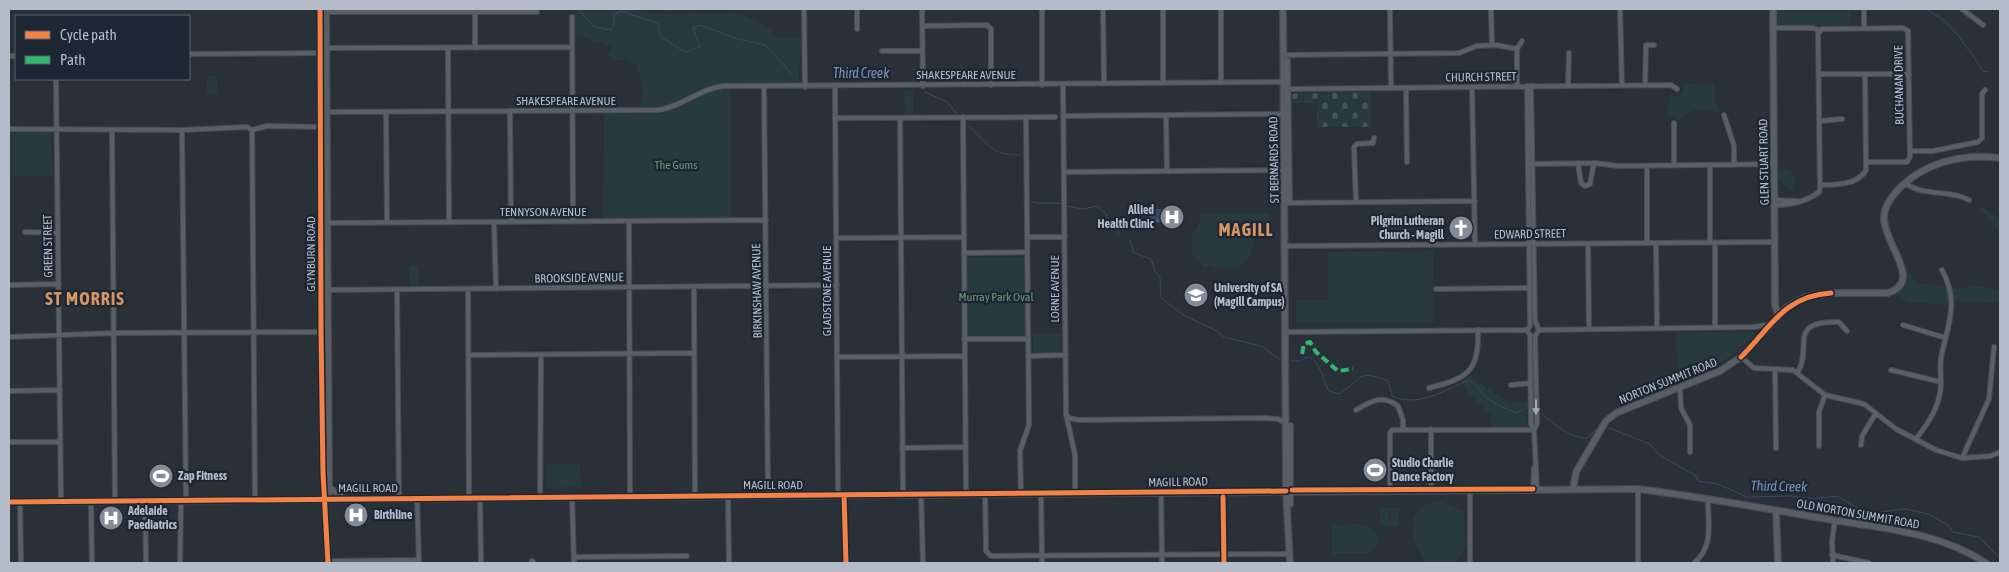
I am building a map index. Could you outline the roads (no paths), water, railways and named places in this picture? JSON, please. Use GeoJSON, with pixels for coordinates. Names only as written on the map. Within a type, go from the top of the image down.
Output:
{"type":"FeatureCollection","features":[{"type":"Feature","properties":{"kind":"main road","name":"ST BERNARDS ROAD"},"geometry":{"type":"LineString","coordinates":[[1283,9],[1286,114],[1289,490]]}},
{"type":"Feature","properties":{"kind":"main road","name":"ST BERNARDS ROAD"},"geometry":{"type":"LineString","coordinates":[[1285,55],[1287,9]]}},
{"type":"Feature","properties":{"kind":"main road","name":"GLEN STUART ROAD"},"geometry":{"type":"LineString","coordinates":[[1773,9],[1775,305],[1778,315]]}},
{"type":"Feature","properties":{"kind":"main road","name":"GLYNBURN ROAD"},"geometry":{"type":"LineString","coordinates":[[323,10],[324,332],[328,562]]}},
{"type":"Feature","properties":{"kind":"main road","name":"NORTON SUMMIT ROAD"},"geometry":{"type":"LineString","coordinates":[[1573,489],[1573,478],[1606,421],[1625,409],[1720,371],[1741,357],[1778,315],[1794,302],[1813,295],[1888,293],[1901,285],[1903,274],[1887,233],[1884,214],[1887,204],[1905,183],[1918,172],[1948,161],[1980,156],[2000,158]]}},
{"type":"Feature","properties":{"kind":"main road","name":"ST BERNARDS ROAD"},"geometry":{"type":"LineString","coordinates":[[1288,352],[1286,423],[1289,490]]}},
{"type":"Feature","properties":{"kind":"main road"},"geometry":{"type":"LineString","coordinates":[[309,499],[326,485],[345,498]]}},
{"type":"Feature","properties":{"kind":"main road","name":"MAGILL ROAD"},"geometry":{"type":"LineString","coordinates":[[9,502],[985,493],[1161,495],[1223,491],[1289,490],[1573,489]]}},
{"type":"Feature","properties":{"kind":"main road","name":"OLD NORTON SUMMIT ROAD"},"geometry":{"type":"LineString","coordinates":[[1573,489],[1638,489],[1776,510],[1930,537],[1959,547],[1986,563]]}},
{"type":"Feature","properties":{"kind":"main road"},"geometry":{"type":"LineString","coordinates":[[1289,490],[1290,563]]}},
{"type":"Feature","properties":{"kind":"main road"},"geometry":{"type":"LineString","coordinates":[[1776,510],[1778,563]]}},
{"type":"Feature","properties":{"kind":"street"},"geometry":{"type":"LineString","coordinates":[[804,9],[805,87]]}},
{"type":"Feature","properties":{"kind":"street"},"geometry":{"type":"LineString","coordinates":[[857,9],[857,29]]}},
{"type":"Feature","properties":{"kind":"street"},"geometry":{"type":"LineString","coordinates":[[922,9],[923,86]]}},
{"type":"Feature","properties":{"kind":"street"},"geometry":{"type":"LineString","coordinates":[[1042,9],[1042,85]]}},
{"type":"Feature","properties":{"kind":"street"},"geometry":{"type":"LineString","coordinates":[[1103,9],[1104,84]]}},
{"type":"Feature","properties":{"kind":"street"},"geometry":{"type":"LineString","coordinates":[[1163,9],[1163,83]]}},
{"type":"Feature","properties":{"kind":"street"},"geometry":{"type":"LineString","coordinates":[[1221,9],[1222,82]]}},
{"type":"Feature","properties":{"kind":"street"},"geometry":{"type":"LineString","coordinates":[[1390,9],[1391,88]]}},
{"type":"Feature","properties":{"kind":"street"},"geometry":{"type":"LineString","coordinates":[[1491,9],[1492,45]]}},
{"type":"Feature","properties":{"kind":"street"},"geometry":{"type":"LineString","coordinates":[[1620,9],[1622,85]]}},
{"type":"Feature","properties":{"kind":"street"},"geometry":{"type":"LineString","coordinates":[[1864,9],[1864,28]]}},
{"type":"Feature","properties":{"kind":"street"},"geometry":{"type":"LineString","coordinates":[[1962,9],[1983,25]]}},
{"type":"Feature","properties":{"kind":"street"},"geometry":{"type":"LineString","coordinates":[[323,10],[537,12]]}},
{"type":"Feature","properties":{"kind":"street"},"geometry":{"type":"LineString","coordinates":[[475,10],[475,48]]}},
{"type":"Feature","properties":{"kind":"street"},"geometry":{"type":"LineString","coordinates":[[572,17],[573,222]]}},
{"type":"Feature","properties":{"kind":"street"},"geometry":{"type":"LineString","coordinates":[[923,26],[987,25],[991,29],[991,85]]}},
{"type":"Feature","properties":{"kind":"street","name":"BUCHANAN DRIVE"},"geometry":{"type":"LineString","coordinates":[[1773,28],[1813,28],[1819,30],[1906,28],[1908,31],[1910,152]]}},
{"type":"Feature","properties":{"kind":"street"},"geometry":{"type":"LineString","coordinates":[[1775,202],[1800,201],[1819,192],[1821,185],[1819,30]]}},
{"type":"Feature","properties":{"kind":"street"},"geometry":{"type":"LineString","coordinates":[[1517,86],[1517,49],[1522,41]]}},
{"type":"Feature","properties":{"kind":"street"},"geometry":{"type":"LineString","coordinates":[[1285,55],[1459,53],[1477,46],[1492,45],[1517,49]]}},
{"type":"Feature","properties":{"kind":"street"},"geometry":{"type":"LineString","coordinates":[[1646,85],[1646,45],[1654,45]]}},
{"type":"Feature","properties":{"kind":"street"},"geometry":{"type":"LineString","coordinates":[[190,54],[323,50],[572,47]]}},
{"type":"Feature","properties":{"kind":"street"},"geometry":{"type":"LineString","coordinates":[[448,48],[449,222]]}},
{"type":"Feature","properties":{"kind":"street"},"geometry":{"type":"LineString","coordinates":[[882,51],[922,51]]}},
{"type":"Feature","properties":{"kind":"street"},"geometry":{"type":"LineString","coordinates":[[1568,86],[1569,54]]}},
{"type":"Feature","properties":{"kind":"street"},"geometry":{"type":"LineString","coordinates":[[1819,74],[1909,74]]}},
{"type":"Feature","properties":{"kind":"street"},"geometry":{"type":"LineString","coordinates":[[1821,185],[1842,185],[1864,173],[1866,162],[1865,74]]}},
{"type":"Feature","properties":{"kind":"street","name":"GREEN STREET"},"geometry":{"type":"LineString","coordinates":[[56,80],[61,502]]}},
{"type":"Feature","properties":{"kind":"street","name":"SHAKESPEARE AVENUE"},"geometry":{"type":"LineString","coordinates":[[323,112],[663,110],[682,104],[715,87],[1222,82],[1285,85]]}},
{"type":"Feature","properties":{"kind":"street","name":"LORNE AVENUE"},"geometry":{"type":"LineString","coordinates":[[1063,85],[1066,414],[1075,455],[1075,493]]}},
{"type":"Feature","properties":{"kind":"street","name":"CHURCH STREET"},"geometry":{"type":"LineString","coordinates":[[1285,85],[1406,88],[1671,85],[1677,89]]}},
{"type":"Feature","properties":{"kind":"street","name":"BIRKINSHAW AVENUE"},"geometry":{"type":"LineString","coordinates":[[764,86],[768,286],[768,495]]}},
{"type":"Feature","properties":{"kind":"street","name":"GLADSTONE AVENUE"},"geometry":{"type":"LineString","coordinates":[[835,86],[837,357],[841,495],[846,563]]}},
{"type":"Feature","properties":{"kind":"street"},"geometry":{"type":"LineString","coordinates":[[1529,86],[1534,273],[1536,326],[1538,330],[1536,336],[1537,424],[1534,430],[1535,489]]}},
{"type":"Feature","properties":{"kind":"street"},"geometry":{"type":"LineString","coordinates":[[1529,86],[1529,328],[1531,426],[1534,430]]}},
{"type":"Feature","properties":{"kind":"street"},"geometry":{"type":"LineString","coordinates":[[1472,87],[1475,245]]}},
{"type":"Feature","properties":{"kind":"street"},"geometry":{"type":"LineString","coordinates":[[1406,88],[1407,162]]}},
{"type":"Feature","properties":{"kind":"street"},"geometry":{"type":"LineString","coordinates":[[1866,162],[1907,162],[1910,152],[1978,142],[1982,138],[1982,94],[1985,90]]}},
{"type":"Feature","properties":{"kind":"street"},"geometry":{"type":"LineString","coordinates":[[510,111],[511,222]]}},
{"type":"Feature","properties":{"kind":"street"},"geometry":{"type":"LineString","coordinates":[[386,112],[387,223]]}},
{"type":"Feature","properties":{"kind":"street"},"geometry":{"type":"LineString","coordinates":[[1064,116],[1286,114]]}},
{"type":"Feature","properties":{"kind":"street"},"geometry":{"type":"LineString","coordinates":[[1724,115],[1734,146],[1734,165]]}},
{"type":"Feature","properties":{"kind":"street"},"geometry":{"type":"LineString","coordinates":[[836,118],[1055,116]]}},
{"type":"Feature","properties":{"kind":"street"},"geometry":{"type":"LineString","coordinates":[[1166,116],[1167,171]]}},
{"type":"Feature","properties":{"kind":"street"},"geometry":{"type":"LineString","coordinates":[[963,117],[964,447],[966,494]]}},
{"type":"Feature","properties":{"kind":"street"},"geometry":{"type":"LineString","coordinates":[[1021,493],[1020,451],[1029,425],[1026,117]]}},
{"type":"Feature","properties":{"kind":"street"},"geometry":{"type":"LineString","coordinates":[[900,118],[903,494]]}},
{"type":"Feature","properties":{"kind":"street"},"geometry":{"type":"LineString","coordinates":[[1820,121],[1842,120]]}},
{"type":"Feature","properties":{"kind":"street"},"geometry":{"type":"LineString","coordinates":[[1674,123],[1674,166]]}},
{"type":"Feature","properties":{"kind":"street"},"geometry":{"type":"LineString","coordinates":[[9,129],[182,130],[247,127],[252,130],[267,126],[323,127]]}},
{"type":"Feature","properties":{"kind":"street"},"geometry":{"type":"LineString","coordinates":[[112,130],[116,502]]}},
{"type":"Feature","properties":{"kind":"street"},"geometry":{"type":"LineString","coordinates":[[180,563],[183,501],[184,333],[182,130]]}},
{"type":"Feature","properties":{"kind":"street"},"geometry":{"type":"LineString","coordinates":[[252,130],[254,500]]}},
{"type":"Feature","properties":{"kind":"street"},"geometry":{"type":"LineString","coordinates":[[1356,202],[1354,147],[1357,144],[1373,143],[1374,138]]}},
{"type":"Feature","properties":{"kind":"street"},"geometry":{"type":"LineString","coordinates":[[1578,163],[1581,183],[1585,186],[1590,184],[1594,163]]}},
{"type":"Feature","properties":{"kind":"street"},"geometry":{"type":"LineString","coordinates":[[1532,164],[1594,163],[1619,166],[1674,166],[1774,164]]}},
{"type":"Feature","properties":{"kind":"street"},"geometry":{"type":"LineString","coordinates":[[1710,165],[1715,327]]}},
{"type":"Feature","properties":{"kind":"street"},"geometry":{"type":"LineString","coordinates":[[1646,166],[1647,243]]}},
{"type":"Feature","properties":{"kind":"street"},"geometry":{"type":"LineString","coordinates":[[1064,172],[1286,170]]}},
{"type":"Feature","properties":{"kind":"street"},"geometry":{"type":"LineString","coordinates":[[1905,183],[1921,191],[1963,196],[1969,200]]}},
{"type":"Feature","properties":{"kind":"street"},"geometry":{"type":"LineString","coordinates":[[1287,203],[1475,201]]}},
{"type":"Feature","properties":{"kind":"street","name":"TENNYSON AVENUE"},"geometry":{"type":"LineString","coordinates":[[324,223],[766,220]]}},
{"type":"Feature","properties":{"kind":"street"},"geometry":{"type":"LineString","coordinates":[[629,221],[630,496]]}},
{"type":"Feature","properties":{"kind":"street"},"geometry":{"type":"LineString","coordinates":[[494,222],[496,289]]}},
{"type":"Feature","properties":{"kind":"street"},"geometry":{"type":"LineString","coordinates":[[25,232],[58,233]]}},
{"type":"Feature","properties":{"kind":"street"},"geometry":{"type":"LineString","coordinates":[[836,238],[964,237]]}},
{"type":"Feature","properties":{"kind":"street"},"geometry":{"type":"LineString","coordinates":[[1027,237],[1065,237]]}},
{"type":"Feature","properties":{"kind":"street","name":"EDWARD STREET"},"geometry":{"type":"LineString","coordinates":[[1287,246],[1775,242]]}},
{"type":"Feature","properties":{"kind":"street"},"geometry":{"type":"LineString","coordinates":[[1656,243],[1657,328]]}},
{"type":"Feature","properties":{"kind":"street"},"geometry":{"type":"LineString","coordinates":[[1588,244],[1589,329]]}},
{"type":"Feature","properties":{"kind":"street"},"geometry":{"type":"LineString","coordinates":[[964,253],[1027,252]]}},
{"type":"Feature","properties":{"kind":"street"},"geometry":{"type":"LineString","coordinates":[[1916,439],[1933,416],[1940,393],[1941,354],[1952,313],[1947,279],[1942,270]]}},
{"type":"Feature","properties":{"kind":"street"},"geometry":{"type":"LineString","coordinates":[[1529,273],[1534,273]]}},
{"type":"Feature","properties":{"kind":"street"},"geometry":{"type":"LineString","coordinates":[[9,285],[59,284]]}},
{"type":"Feature","properties":{"kind":"street","name":"BROOKSIDE AVENUE"},"geometry":{"type":"LineString","coordinates":[[325,290],[837,285]]}},
{"type":"Feature","properties":{"kind":"street"},"geometry":{"type":"LineString","coordinates":[[694,287],[695,496]]}},
{"type":"Feature","properties":{"kind":"street"},"geometry":{"type":"LineString","coordinates":[[1436,289],[1529,288]]}},
{"type":"Feature","properties":{"kind":"street"},"geometry":{"type":"LineString","coordinates":[[468,289],[469,498]]}},
{"type":"Feature","properties":{"kind":"street"},"geometry":{"type":"LineString","coordinates":[[397,290],[399,498]]}},
{"type":"Feature","properties":{"kind":"street"},"geometry":{"type":"LineString","coordinates":[[1798,372],[1802,364],[1803,336],[1807,329],[1824,322],[1839,322],[1847,331]]}},
{"type":"Feature","properties":{"kind":"street"},"geometry":{"type":"LineString","coordinates":[[1538,330],[1754,327],[1771,324]]}},
{"type":"Feature","properties":{"kind":"street"},"geometry":{"type":"LineString","coordinates":[[1903,325],[1946,338]]}},
{"type":"Feature","properties":{"kind":"street"},"geometry":{"type":"LineString","coordinates":[[1288,331],[1478,330],[1529,328],[1536,326]]}},
{"type":"Feature","properties":{"kind":"street"},"geometry":{"type":"LineString","coordinates":[[1754,327],[1758,333],[1758,339]]}},
{"type":"Feature","properties":{"kind":"street"},"geometry":{"type":"LineString","coordinates":[[1429,388],[1467,375],[1472,369],[1478,350],[1478,330]]}},
{"type":"Feature","properties":{"kind":"street"},"geometry":{"type":"LineString","coordinates":[[9,337],[114,333],[324,332]]}},
{"type":"Feature","properties":{"kind":"street"},"geometry":{"type":"LineString","coordinates":[[1530,335],[1536,336]]}},
{"type":"Feature","properties":{"kind":"street"},"geometry":{"type":"LineString","coordinates":[[964,340],[1028,339]]}},
{"type":"Feature","properties":{"kind":"street"},"geometry":{"type":"LineString","coordinates":[[1962,458],[1990,399],[1994,347]]}},
{"type":"Feature","properties":{"kind":"street"},"geometry":{"type":"LineString","coordinates":[[468,355],[541,356],[694,353]]}},
{"type":"Feature","properties":{"kind":"street"},"geometry":{"type":"LineString","coordinates":[[540,497],[541,356]]}},
{"type":"Feature","properties":{"kind":"street"},"geometry":{"type":"LineString","coordinates":[[837,357],[964,356]]}},
{"type":"Feature","properties":{"kind":"street"},"geometry":{"type":"LineString","coordinates":[[1028,356],[1066,356]]}},
{"type":"Feature","properties":{"kind":"street"},"geometry":{"type":"LineString","coordinates":[[1741,357],[1754,368],[1793,370],[1798,372],[1825,394],[1864,404],[1896,429],[1936,450],[1962,458],[1991,456],[2000,452]]}},
{"type":"Feature","properties":{"kind":"street"},"geometry":{"type":"LineString","coordinates":[[1775,369],[1776,448]]}},
{"type":"Feature","properties":{"kind":"street"},"geometry":{"type":"LineString","coordinates":[[1891,370],[1941,382]]}},
{"type":"Feature","properties":{"kind":"street"},"geometry":{"type":"LineString","coordinates":[[1511,385],[1536,383]]}},
{"type":"Feature","properties":{"kind":"street"},"geometry":{"type":"LineString","coordinates":[[1680,388],[1681,408],[1690,426],[1690,452]]}},
{"type":"Feature","properties":{"kind":"street"},"geometry":{"type":"LineString","coordinates":[[9,390],[60,390]]}},
{"type":"Feature","properties":{"kind":"street"},"geometry":{"type":"LineString","coordinates":[[1819,446],[1819,412],[1825,394]]}},
{"type":"Feature","properties":{"kind":"street"},"geometry":{"type":"LineString","coordinates":[[1356,410],[1376,399],[1393,402],[1400,411],[1403,429]]}},
{"type":"Feature","properties":{"kind":"street"},"geometry":{"type":"LineString","coordinates":[[1278,419],[1286,413]]}},
{"type":"Feature","properties":{"kind":"street"},"geometry":{"type":"LineString","coordinates":[[1861,445],[1862,436],[1876,413]]}},
{"type":"Feature","properties":{"kind":"street"},"geometry":{"type":"LineString","coordinates":[[1066,414],[1070,418],[1079,420],[1278,419],[1286,423]]}},
{"type":"Feature","properties":{"kind":"street"},"geometry":{"type":"LineString","coordinates":[[1068,428],[1072,423],[1079,420]]}},
{"type":"Feature","properties":{"kind":"street"},"geometry":{"type":"LineString","coordinates":[[1390,490],[1390,433],[1394,430],[1534,430]]}},
{"type":"Feature","properties":{"kind":"street"},"geometry":{"type":"LineString","coordinates":[[1430,430],[1431,490]]}},
{"type":"Feature","properties":{"kind":"street"},"geometry":{"type":"LineString","coordinates":[[9,442],[60,442]]}},
{"type":"Feature","properties":{"kind":"street"},"geometry":{"type":"LineString","coordinates":[[902,448],[964,447]]}},
{"type":"Feature","properties":{"kind":"street"},"geometry":{"type":"LineString","coordinates":[[1470,489],[1470,563]]}},
{"type":"Feature","properties":{"kind":"street"},"geometry":{"type":"LineString","coordinates":[[1638,489],[1638,563]]}},
{"type":"Feature","properties":{"kind":"street"},"geometry":{"type":"LineString","coordinates":[[1223,491],[1224,563]]}},
{"type":"Feature","properties":{"kind":"street"},"geometry":{"type":"LineString","coordinates":[[985,493],[988,555],[1290,554]]}},
{"type":"Feature","properties":{"kind":"street"},"geometry":{"type":"LineString","coordinates":[[1041,493],[1042,563]]}},
{"type":"Feature","properties":{"kind":"street"},"geometry":{"type":"LineString","coordinates":[[921,494],[923,563]]}},
{"type":"Feature","properties":{"kind":"street"},"geometry":{"type":"LineString","coordinates":[[1161,495],[1162,563]]}},
{"type":"Feature","properties":{"kind":"street"},"geometry":{"type":"LineString","coordinates":[[728,496],[730,563]]}},
{"type":"Feature","properties":{"kind":"street"},"geometry":{"type":"LineString","coordinates":[[572,497],[574,563]]}},
{"type":"Feature","properties":{"kind":"street"},"geometry":{"type":"LineString","coordinates":[[328,562],[419,561],[417,498]]}},
{"type":"Feature","properties":{"kind":"street"},"geometry":{"type":"LineString","coordinates":[[480,498],[481,563]]}},
{"type":"Feature","properties":{"kind":"street"},"geometry":{"type":"LineString","coordinates":[[1694,563],[1703,556],[1708,546],[1708,500]]}},
{"type":"Feature","properties":{"kind":"street"},"geometry":{"type":"LineString","coordinates":[[20,502],[21,563]]}},
{"type":"Feature","properties":{"kind":"street"},"geometry":{"type":"LineString","coordinates":[[91,502],[92,563]]}},
{"type":"Feature","properties":{"kind":"street"},"geometry":{"type":"LineString","coordinates":[[145,502],[146,563]]}},
{"type":"Feature","properties":{"kind":"street"},"geometry":{"type":"LineString","coordinates":[[1833,563],[1835,520]]}},
{"type":"Feature","properties":{"kind":"street"},"geometry":{"type":"LineString","coordinates":[[1832,555],[1869,563]]}},
{"type":"Feature","properties":{"kind":"street"},"geometry":{"type":"LineString","coordinates":[[574,557],[687,556]]}},
{"type":"Feature","properties":{"kind":"water"},"geometry":{"type":"Polygon","coordinates":[[[1149,209],[1164,209],[1164,223],[1149,223],[1149,209]]]}},
{"type":"Feature","properties":{"kind":"waterway","name":"Third Creek"},"geometry":{"type":"LineString","coordinates":[[578,9],[593,26],[610,30],[614,25],[614,16],[620,11],[658,23],[660,36],[685,52],[700,47],[693,28],[700,25],[738,39],[765,45],[793,75]]}},
{"type":"Feature","properties":{"kind":"waterway"},"geometry":{"type":"LineString","coordinates":[[1926,9],[1947,23],[1983,71],[1989,72]]}},
{"type":"Feature","properties":{"kind":"waterway","name":"Third Creek"},"geometry":{"type":"LineString","coordinates":[[813,83],[836,83]]}},
{"type":"Feature","properties":{"kind":"waterway","name":"Third Creek"},"geometry":{"type":"LineString","coordinates":[[925,92],[947,102],[957,114]]}},
{"type":"Feature","properties":{"kind":"waterway","name":"Third Creek"},"geometry":{"type":"LineString","coordinates":[[969,126],[996,151],[1019,155]]}},
{"type":"Feature","properties":{"kind":"waterway","name":"Third Creek"},"geometry":{"type":"LineString","coordinates":[[1032,202],[1062,204]]}},
{"type":"Feature","properties":{"kind":"waterway","name":"Third Creek"},"geometry":{"type":"LineString","coordinates":[[1067,206],[1083,209],[1097,206],[1106,214],[1108,221],[1114,225],[1119,234]]}},
{"type":"Feature","properties":{"kind":"waterway","name":"Third Creek"},"geometry":{"type":"LineString","coordinates":[[1130,240],[1134,253],[1151,259],[1155,271],[1160,278],[1161,298],[1185,316],[1215,330],[1224,337],[1261,346],[1282,361]]}},
{"type":"Feature","properties":{"kind":"waterway","name":"Third Creek"},"geometry":{"type":"LineString","coordinates":[[1291,361],[1299,361],[1308,357],[1313,359],[1319,367],[1329,391],[1339,394],[1365,375],[1388,381],[1392,396],[1411,400],[1441,393],[1469,380],[1487,398],[1498,405],[1517,413],[1524,409]]}},
{"type":"Feature","properties":{"kind":"waterway","name":"Third Creek"},"geometry":{"type":"LineString","coordinates":[[1541,413],[1563,430],[1582,438],[1588,438],[1600,426]]}},
{"type":"Feature","properties":{"kind":"waterway","name":"Third Creek"},"geometry":{"type":"LineString","coordinates":[[1606,427],[1650,444],[1658,454],[1696,476],[1698,481],[1718,484],[1747,497],[1791,496],[1812,499],[1837,496],[1861,510],[1872,513],[1905,509],[1928,514],[1949,526],[1953,532],[1979,537],[2000,558]]}},
{"type":"Feature","properties":{"kind":"place","name":"Allied Health Clinic"},"geometry":{"type":"Point","coordinates":[1172,217]}},
{"type":"Feature","properties":{"kind":"place","name":"Pilgrim Lutheran Church - Magill"},"geometry":{"type":"Point","coordinates":[1461,228]}},
{"type":"Feature","properties":{"kind":"place","name":"University of SA (Magill Campus)"},"geometry":{"type":"Point","coordinates":[1196,295]}},
{"type":"Feature","properties":{"kind":"place","name":"Studio Charlie Dance Factory"},"geometry":{"type":"Point","coordinates":[1375,470]}},
{"type":"Feature","properties":{"kind":"place","name":"Zap Fitness"},"geometry":{"type":"Point","coordinates":[161,476]}},
{"type":"Feature","properties":{"kind":"place","name":"Birthline"},"geometry":{"type":"Point","coordinates":[356,515]}},
{"type":"Feature","properties":{"kind":"place","name":"Adelaide Paediatrics"},"geometry":{"type":"Point","coordinates":[111,518]}},
{"type":"Feature","properties":{"kind":"district","name":"MAGILL"},"geometry":{"type":"Point","coordinates":[1246,230]}},
{"type":"Feature","properties":{"kind":"district","name":"ST MORRIS"},"geometry":{"type":"Point","coordinates":[85,299]}},
{"type":"Feature","properties":{"kind":"park label","name":"The Gums"},"geometry":{"type":"Point","coordinates":[676,165]}},
{"type":"Feature","properties":{"kind":"park label","name":"Murray Park Oval"},"geometry":{"type":"Point","coordinates":[996,297]}}]}
